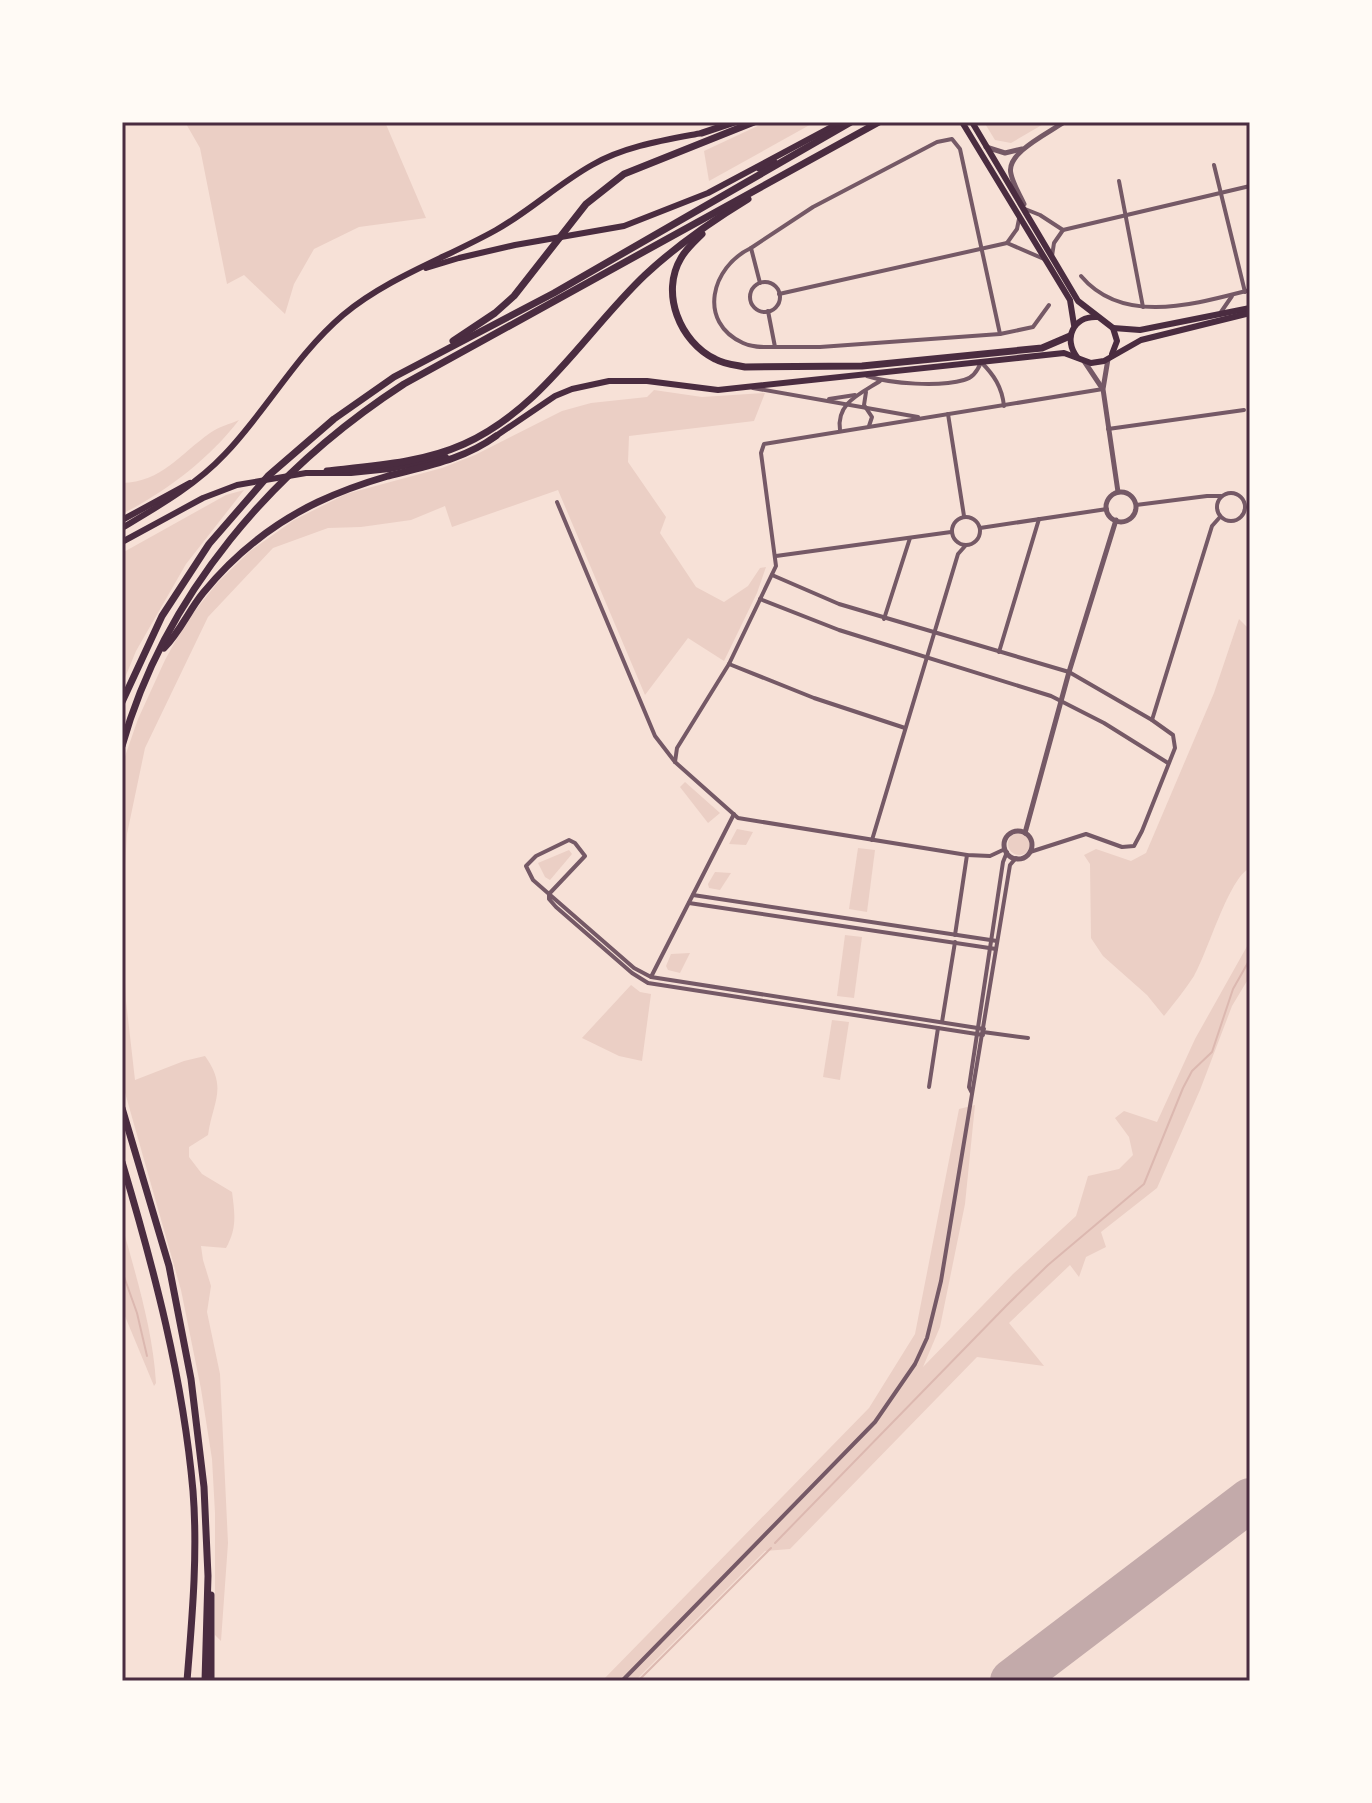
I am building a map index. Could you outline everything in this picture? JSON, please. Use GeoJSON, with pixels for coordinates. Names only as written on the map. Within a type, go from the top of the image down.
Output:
{"type":"FeatureCollection","features":[{"type":"Feature","properties":{"kind":"highway"},"geometry":{"type":"LineString","coordinates":[[122,528],[193,483],[224,455],[310,348],[336,323],[380,290],[500,228],[595,163],[648,144],[702,133],[735,122]]}},
{"type":"Feature","properties":{"kind":"highway"},"geometry":{"type":"LineString","coordinates":[[706,141],[746,122]]}},
{"type":"Feature","properties":{"kind":"highway"},"geometry":{"type":"LineString","coordinates":[[440,352],[504,305],[551,251],[586,204],[624,174],[754,122]]}},
{"type":"Feature","properties":{"kind":"highway"},"geometry":{"type":"LineString","coordinates":[[411,273],[515,245],[624,226],[708,193],[841,122]]}},
{"type":"Feature","properties":{"kind":"highway"},"geometry":{"type":"LineString","coordinates":[[122,702],[139,661],[180,586],[209,544],[249,496],[295,450],[394,377],[554,293],[851,122]]}},
{"type":"Feature","properties":{"kind":"highway"},"geometry":{"type":"LineString","coordinates":[[122,746],[157,656],[192,592],[258,507],[342,428],[418,377],[879,122]]}},
{"type":"Feature","properties":{"kind":"highway"},"geometry":{"type":"LineString","coordinates":[[962,122],[1017,213],[1078,301],[1113,328],[1117,341],[1110,356]]}},
{"type":"Feature","properties":{"kind":"highway"},"geometry":{"type":"LineString","coordinates":[[972,122],[1025,209],[1070,300],[1074,325],[1070,344],[1080,359]]}},
{"type":"Feature","properties":{"kind":"highway"},"geometry":{"type":"LineString","coordinates":[[759,168],[791,157]]}},
{"type":"Feature","properties":{"kind":"highway"},"geometry":{"type":"LineString","coordinates":[[122,542],[203,498],[237,485],[271,477],[384,464],[439,453],[464,444],[505,421],[541,389],[645,275],[714,222],[797,168]]}},
{"type":"Feature","properties":{"kind":"highway"},"geometry":{"type":"LineString","coordinates":[[714,222],[681,256],[673,289],[675,310],[685,333],[693,344],[717,361],[745,367],[862,366],[1042,348],[1070,336]]}},
{"type":"Feature","properties":{"kind":"highway"},"geometry":{"type":"LineString","coordinates":[[157,656],[218,576],[240,554],[284,521],[350,488],[462,456],[555,396],[590,384],[629,380],[718,390],[1064,353],[1091,363],[1141,340],[1250,311]]}},
{"type":"Feature","properties":{"kind":"highway"},"geometry":{"type":"LineString","coordinates":[[1113,328],[1140,330],[1250,311]]}},
{"type":"Feature","properties":{"kind":"highway"},"geometry":{"type":"LineString","coordinates":[[1074,325],[1086,317],[1100,317]]}},
{"type":"Feature","properties":{"kind":"highway"},"geometry":{"type":"LineString","coordinates":[[327,471],[360,473],[423,463],[466,450],[496,436]]}},
{"type":"Feature","properties":{"kind":"highway"},"geometry":{"type":"LineString","coordinates":[[122,520],[182,485],[193,483]]}},
{"type":"Feature","properties":{"kind":"highway"},"geometry":{"type":"LineString","coordinates":[[122,1108],[169,1266],[191,1379],[204,1487],[208,1576],[205,1681]]}},
{"type":"Feature","properties":{"kind":"highway"},"geometry":{"type":"LineString","coordinates":[[122,1162],[157,1283],[178,1383],[193,1492],[193,1607],[187,1681]]}},
{"type":"Feature","properties":{"kind":"highway"},"geometry":{"type":"LineString","coordinates":[[208,1576],[213,1604],[211,1681]]}},
{"type":"Feature","properties":{"kind":"street"},"geometry":{"type":"LineString","coordinates":[[1064,122],[1026,147],[1012,163],[1010,172],[1025,209],[1063,230],[1250,186]]}},
{"type":"Feature","properties":{"kind":"street"},"geometry":{"type":"LineString","coordinates":[[1000,334],[960,149],[952,139],[937,142],[813,207],[729,262],[716,285],[716,312],[732,335],[744,343],[775,347],[820,347],[1000,334],[1033,327],[1049,305]]}},
{"type":"Feature","properties":{"kind":"street"},"geometry":{"type":"LineString","coordinates":[[986,147],[1005,153],[1026,147]]}},
{"type":"Feature","properties":{"kind":"street"},"geometry":{"type":"LineString","coordinates":[[1081,276],[1094,292],[1114,302],[1143,307],[1188,305],[1248,291],[1214,165]]}},
{"type":"Feature","properties":{"kind":"street"},"geometry":{"type":"LineString","coordinates":[[1119,181],[1143,307]]}},
{"type":"Feature","properties":{"kind":"street"},"geometry":{"type":"LineString","coordinates":[[1007,243],[1017,229],[1017,213]]}},
{"type":"Feature","properties":{"kind":"street"},"geometry":{"type":"LineString","coordinates":[[779,294],[1007,243],[1049,258],[1063,230]]}},
{"type":"Feature","properties":{"kind":"street"},"geometry":{"type":"LineString","coordinates":[[751,248],[760,283]]}},
{"type":"Feature","properties":{"kind":"street"},"geometry":{"type":"LineString","coordinates":[[760,283],[774,286],[779,294],[778,303],[768,311],[759,311],[750,299],[752,289],[760,283]]}},
{"type":"Feature","properties":{"kind":"street"},"geometry":{"type":"LineString","coordinates":[[1220,315],[1233,294]]}},
{"type":"Feature","properties":{"kind":"street"},"geometry":{"type":"LineString","coordinates":[[768,311],[775,347]]}},
{"type":"Feature","properties":{"kind":"street"},"geometry":{"type":"LineString","coordinates":[[1110,356],[1103,389],[1118,492]]}},
{"type":"Feature","properties":{"kind":"street"},"geometry":{"type":"LineString","coordinates":[[1080,359],[1103,389]]}},
{"type":"Feature","properties":{"kind":"street"},"geometry":{"type":"LineString","coordinates":[[863,375],[881,380],[930,383],[964,380],[978,370],[981,362],[1001,389],[1004,406]]}},
{"type":"Feature","properties":{"kind":"street"},"geometry":{"type":"LineString","coordinates":[[822,400],[867,391],[881,380]]}},
{"type":"Feature","properties":{"kind":"street"},"geometry":{"type":"LineString","coordinates":[[751,387],[922,418]]}},
{"type":"Feature","properties":{"kind":"street"},"geometry":{"type":"LineString","coordinates":[[675,762],[677,748],[729,664],[772,575],[776,556],[761,453],[764,444],[1103,389]]}},
{"type":"Feature","properties":{"kind":"street"},"geometry":{"type":"LineString","coordinates":[[867,391],[864,401],[872,417],[869,426]]}},
{"type":"Feature","properties":{"kind":"street"},"geometry":{"type":"LineString","coordinates":[[840,430],[839,415],[855,395]]}},
{"type":"Feature","properties":{"kind":"street"},"geometry":{"type":"LineString","coordinates":[[1108,429],[1244,410]]}},
{"type":"Feature","properties":{"kind":"street"},"geometry":{"type":"LineString","coordinates":[[948,414],[964,516]]}},
{"type":"Feature","properties":{"kind":"street"},"geometry":{"type":"LineString","coordinates":[[1116,520],[1133,517],[1136,505],[1132,496],[1118,492]]}},
{"type":"Feature","properties":{"kind":"street"},"geometry":{"type":"LineString","coordinates":[[1116,520],[1107,509],[1108,499],[1118,492]]}},
{"type":"Feature","properties":{"kind":"street"},"geometry":{"type":"LineString","coordinates":[[1136,505],[1230,493],[1239,495],[1245,508],[1238,520],[1228,522],[1220,517],[1216,506],[1221,496]]}},
{"type":"Feature","properties":{"kind":"street"},"geometry":{"type":"LineString","coordinates":[[557,502],[655,736],[675,762],[734,814],[743,820],[967,855],[990,856],[1006,851]]}},
{"type":"Feature","properties":{"kind":"street"},"geometry":{"type":"LineString","coordinates":[[980,528],[1107,509]]}},
{"type":"Feature","properties":{"kind":"street"},"geometry":{"type":"LineString","coordinates":[[872,840],[958,554],[978,538],[980,528],[974,519],[964,516],[954,522],[951,532],[958,543],[966,545]]}},
{"type":"Feature","properties":{"kind":"street"},"geometry":{"type":"LineString","coordinates":[[1152,720],[1212,526],[1220,517]]}},
{"type":"Feature","properties":{"kind":"street"},"geometry":{"type":"LineString","coordinates":[[999,652],[1039,519]]}},
{"type":"Feature","properties":{"kind":"street"},"geometry":{"type":"LineString","coordinates":[[1025,833],[1069,672],[1116,520]]}},
{"type":"Feature","properties":{"kind":"street"},"geometry":{"type":"LineString","coordinates":[[776,556],[951,532]]}},
{"type":"Feature","properties":{"kind":"street"},"geometry":{"type":"LineString","coordinates":[[884,619],[910,538]]}},
{"type":"Feature","properties":{"kind":"street"},"geometry":{"type":"LineString","coordinates":[[772,575],[839,604],[884,619],[1069,672],[1173,735],[1176,741],[1169,763],[1134,846],[1122,847],[1086,834],[1030,852],[1025,857],[1016,858],[1006,851]]}},
{"type":"Feature","properties":{"kind":"street"},"geometry":{"type":"LineString","coordinates":[[760,599],[839,630],[1061,701],[1169,763]]}},
{"type":"Feature","properties":{"kind":"street"},"geometry":{"type":"LineString","coordinates":[[729,664],[814,698],[905,728]]}},
{"type":"Feature","properties":{"kind":"street"},"geometry":{"type":"LineString","coordinates":[[650,980],[734,814]]}},
{"type":"Feature","properties":{"kind":"street"},"geometry":{"type":"LineString","coordinates":[[993,948],[991,941],[1008,835],[1016,831],[1025,833],[1032,843],[1030,852]]}},
{"type":"Feature","properties":{"kind":"street"},"geometry":{"type":"LineString","coordinates":[[549,894],[585,856],[569,840],[536,856],[526,866],[533,880],[549,894],[634,968],[650,980],[938,1028],[1028,1038]]}},
{"type":"Feature","properties":{"kind":"street"},"geometry":{"type":"LineString","coordinates":[[955,935],[967,855]]}},
{"type":"Feature","properties":{"kind":"street"},"geometry":{"type":"LineString","coordinates":[[622,1681],[875,1422],[915,1364],[927,1338],[941,1281],[993,948],[997,941],[1010,865],[1016,858]]}},
{"type":"Feature","properties":{"kind":"street"},"geometry":{"type":"LineString","coordinates":[[693,895],[997,941]]}},
{"type":"Feature","properties":{"kind":"street"},"geometry":{"type":"LineString","coordinates":[[689,903],[993,948]]}},
{"type":"Feature","properties":{"kind":"street"},"geometry":{"type":"LineString","coordinates":[[942,1023],[955,942]]}},
{"type":"Feature","properties":{"kind":"street"},"geometry":{"type":"LineString","coordinates":[[650,980],[942,1023],[981,1032]]}},
{"type":"Feature","properties":{"kind":"street"},"geometry":{"type":"LineString","coordinates":[[929,1087],[938,1028]]}},
{"type":"Feature","properties":{"kind":"shaded area"},"geometry":{"type":"Polygon","coordinates":[[[185,122],[385,122],[426,218],[359,227],[314,249],[294,284],[285,314],[244,275],[227,284],[200,148],[185,122]]]}},
{"type":"Feature","properties":{"kind":"shaded area"},"geometry":{"type":"Polygon","coordinates":[[[766,122],[815,122],[709,181],[704,151],[766,122]]]}},
{"type":"Feature","properties":{"kind":"shaded area"},"geometry":{"type":"Polygon","coordinates":[[[984,122],[1047,122],[1011,143],[995,140],[984,122]]]}},
{"type":"Feature","properties":{"kind":"shaded area"},"geometry":{"type":"Polygon","coordinates":[[[654,390],[702,397],[765,393],[754,421],[629,436],[628,462],[666,517],[660,533],[696,587],[724,602],[748,586],[760,568],[766,567],[724,661],[688,638],[645,695],[558,490],[452,527],[445,506],[411,520],[328,528],[273,548],[208,617],[145,748],[127,834],[122,911],[122,765],[138,719],[165,660],[186,622],[218,582],[250,551],[294,520],[346,494],[442,468],[475,455],[562,411],[591,403],[647,397],[654,390]]]}},
{"type":"Feature","properties":{"kind":"shaded area"},"geometry":{"type":"Polygon","coordinates":[[[239,420],[186,473],[122,514],[122,483],[148,478],[160,472],[213,431],[239,420]]]}},
{"type":"Feature","properties":{"kind":"shaded area"},"geometry":{"type":"Polygon","coordinates":[[[244,490],[186,564],[136,651],[122,685],[122,553],[226,495],[244,490]]]}},
{"type":"Feature","properties":{"kind":"shaded area"},"geometry":{"type":"Polygon","coordinates":[[[1239,619],[1250,630],[1250,868],[1234,885],[1194,976],[1164,1016],[1147,995],[1103,956],[1091,938],[1090,864],[1084,855],[1096,849],[1131,861],[1146,853],[1214,693],[1239,619]]]}},
{"type":"Feature","properties":{"kind":"shaded area"},"geometry":{"type":"Polygon","coordinates":[[[685,782],[720,813],[708,823],[680,787],[685,782]]]}},
{"type":"Feature","properties":{"kind":"shaded area"},"geometry":{"type":"Polygon","coordinates":[[[737,829],[753,832],[746,845],[729,844],[737,829]]]}},
{"type":"Feature","properties":{"kind":"shaded area"},"geometry":{"type":"Polygon","coordinates":[[[1019,833],[1027,836],[1030,844],[1027,852],[1019,855],[1011,852],[1008,844],[1011,836],[1019,833]]]}},
{"type":"Feature","properties":{"kind":"shaded area"},"geometry":{"type":"Polygon","coordinates":[[[858,848],[875,850],[867,912],[849,909],[858,848]]]}},
{"type":"Feature","properties":{"kind":"shaded area"},"geometry":{"type":"Polygon","coordinates":[[[569,850],[572,854],[550,880],[545,877],[538,863],[569,850]]]}},
{"type":"Feature","properties":{"kind":"shaded area"},"geometry":{"type":"Polygon","coordinates":[[[715,872],[731,873],[720,890],[709,888],[715,872]]]}},
{"type":"Feature","properties":{"kind":"shaded area"},"geometry":{"type":"Polygon","coordinates":[[[122,924],[126,1001],[135,1080],[205,1056],[216,1077],[217,1095],[208,1135],[189,1147],[189,1157],[202,1174],[232,1192],[234,1221],[226,1248],[201,1246],[211,1286],[207,1312],[220,1374],[228,1543],[221,1641],[215,1635],[212,1459],[201,1389],[181,1290],[122,1082],[122,924]]]}},
{"type":"Feature","properties":{"kind":"shaded area"},"geometry":{"type":"Polygon","coordinates":[[[845,935],[862,937],[854,998],[837,996],[845,935]]]}},
{"type":"Feature","properties":{"kind":"shaded area"},"geometry":{"type":"Polygon","coordinates":[[[1250,941],[1250,976],[1232,1006],[1200,1090],[1157,1188],[1101,1232],[1106,1247],[1086,1257],[1079,1277],[1070,1265],[1009,1323],[1044,1366],[977,1357],[790,1549],[765,1551],[635,1681],[602,1681],[869,1408],[915,1334],[959,1109],[975,1105],[965,1204],[940,1327],[923,1367],[1013,1274],[1076,1216],[1088,1176],[1119,1169],[1133,1155],[1129,1137],[1115,1118],[1124,1111],[1157,1122],[1195,1039],[1250,941]]]}},
{"type":"Feature","properties":{"kind":"shaded area"},"geometry":{"type":"Polygon","coordinates":[[[690,953],[680,973],[668,970],[666,966],[671,954],[690,953]]]}},
{"type":"Feature","properties":{"kind":"shaded area"},"geometry":{"type":"Polygon","coordinates":[[[631,985],[640,992],[651,994],[642,1061],[619,1056],[582,1038],[631,985]]]}},
{"type":"Feature","properties":{"kind":"shaded area"},"geometry":{"type":"Polygon","coordinates":[[[832,1020],[849,1022],[840,1080],[823,1077],[832,1020]]]}},
{"type":"Feature","properties":{"kind":"shaded area"},"geometry":{"type":"Polygon","coordinates":[[[122,1225],[148,1323],[154,1386],[122,1309],[122,1225]]]}},
{"type":"Feature","properties":{"kind":"waterway"},"geometry":{"type":"LineString","coordinates":[[775,1543],[1048,1265],[1144,1184],[1183,1088],[1192,1071],[1212,1052],[1233,989],[1250,959]]}},
{"type":"Feature","properties":{"kind":"waterway"},"geometry":{"type":"LineString","coordinates":[[122,1271],[137,1313],[147,1356]]}},
{"type":"Feature","properties":{"kind":"waterway"},"geometry":{"type":"LineString","coordinates":[[638,1681],[771,1548]]}},
{"type":"Feature","properties":{"kind":"runway"},"geometry":{"type":"LineString","coordinates":[[1012,1681],[1250,1500]]}}]}
